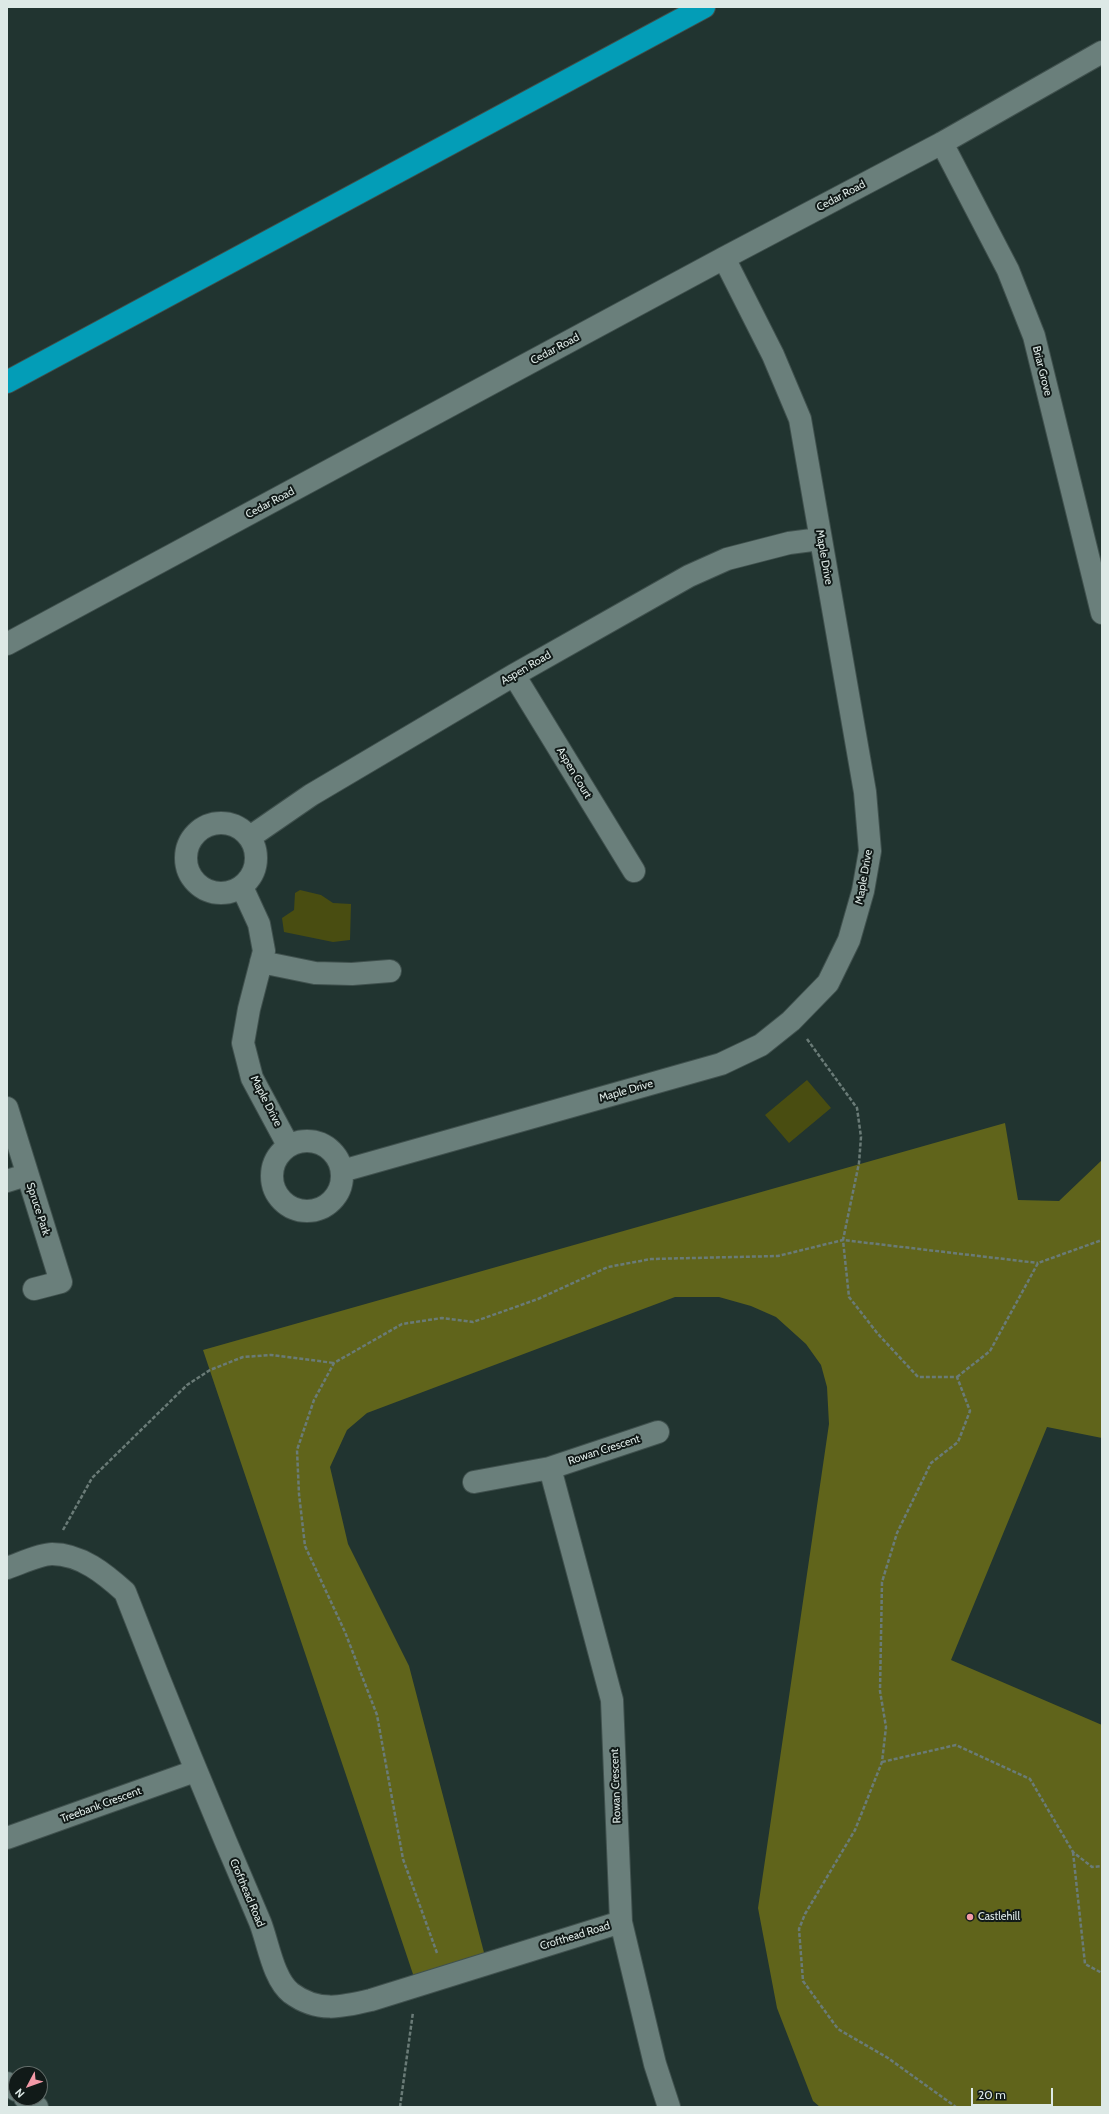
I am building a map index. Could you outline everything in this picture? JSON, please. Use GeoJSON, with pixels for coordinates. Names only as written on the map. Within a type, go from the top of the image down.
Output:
{"type":"FeatureCollection","features":[{"type":"Feature","properties":{"kind":"highway"},"geometry":{"type":"LineString","coordinates":[[7,382],[704,7]]}},
{"type":"Feature","properties":{"kind":"street","name":"Cedar Road"},"geometry":{"type":"LineString","coordinates":[[7,644],[724,258],[942,143],[1102,52]]}},
{"type":"Feature","properties":{"kind":"street","name":"Briar Grove"},"geometry":{"type":"LineString","coordinates":[[942,143],[1008,270],[1034,336],[1102,613]]}},
{"type":"Feature","properties":{"kind":"street","name":"Maple Drive"},"geometry":{"type":"LineString","coordinates":[[342,1171],[721,1064],[762,1045],[791,1021],[828,983],[849,940],[863,891],[870,851],[865,792],[800,419],[773,356],[724,258]]}},
{"type":"Feature","properties":{"kind":"street","name":"Aspen Road"},"geometry":{"type":"LineString","coordinates":[[250,837],[311,794],[514,675],[689,576],[727,559],[789,543],[820,539]]}},
{"type":"Feature","properties":{"kind":"street","name":"Aspen Court"},"geometry":{"type":"LineString","coordinates":[[514,675],[634,871]]}},
{"type":"Feature","properties":{"kind":"street"},"geometry":{"type":"LineString","coordinates":[[219,822],[231,823],[241,828],[250,837],[255,850],[256,864],[251,877],[242,887],[231,892],[219,893],[207,891],[197,884],[190,875],[186,864],[185,852],[189,840],[197,831],[207,824],[219,822]]}},
{"type":"Feature","properties":{"kind":"street","name":"Maple Drive"},"geometry":{"type":"LineString","coordinates":[[242,887],[259,924],[264,951],[249,1009],[243,1043],[252,1078],[288,1146]]}},
{"type":"Feature","properties":{"kind":"street"},"geometry":{"type":"LineString","coordinates":[[261,962],[315,973],[352,974],[390,971]]}},
{"type":"Feature","properties":{"kind":"street","name":"Spruce Park"},"geometry":{"type":"LineString","coordinates":[[7,1108],[17,1178],[61,1282],[34,1289]]}},
{"type":"Feature","properties":{"kind":"street"},"geometry":{"type":"LineString","coordinates":[[305,1140],[322,1144],[336,1155],[342,1171],[342,1183],[337,1195],[328,1204],[317,1210],[304,1211],[292,1208],[282,1200],[275,1190],[272,1178],[273,1165],[279,1154],[288,1146],[305,1140]]}},
{"type":"Feature","properties":{"kind":"street","name":"Rowan Crescent"},"geometry":{"type":"LineString","coordinates":[[474,1482],[550,1468],[658,1432]]}},
{"type":"Feature","properties":{"kind":"street","name":"Rowan Crescent"},"geometry":{"type":"LineString","coordinates":[[550,1468],[612,1700],[621,1922],[655,2064],[669,2107]]}},
{"type":"Feature","properties":{"kind":"street","name":"Crofthead Road"},"geometry":{"type":"LineString","coordinates":[[7,1568],[51,1554],[79,1560],[101,1571],[125,1592],[195,1771],[264,1932],[276,1971],[290,1992],[314,2006],[340,2007],[371,2000],[621,1922]]}},
{"type":"Feature","properties":{"kind":"street","name":"Treebank Crescent"},"geometry":{"type":"LineString","coordinates":[[7,1838],[195,1771]]}},
{"type":"Feature","properties":{"kind":"path"},"geometry":{"type":"LineString","coordinates":[[791,1021],[814,1048],[857,1108],[861,1138],[859,1163],[843,1240],[848,1297],[878,1334],[918,1377],[957,1377],[990,1351],[1038,1263]]}},
{"type":"Feature","properties":{"kind":"path"},"geometry":{"type":"LineString","coordinates":[[446,1977],[403,1859],[377,1715],[345,1632],[306,1546],[299,1494],[297,1450],[314,1400],[334,1363],[402,1324],[442,1318],[473,1322],[538,1299],[608,1267],[651,1259],[778,1256],[843,1240],[1038,1263],[1102,1240]]}},
{"type":"Feature","properties":{"kind":"path"},"geometry":{"type":"LineString","coordinates":[[51,1554],[92,1478],[187,1385],[210,1370],[243,1357],[271,1355],[334,1363]]}},
{"type":"Feature","properties":{"kind":"path"},"geometry":{"type":"LineString","coordinates":[[956,2107],[888,2058],[838,2029],[803,1981],[799,1929],[805,1914],[855,1830],[882,1762],[886,1728],[880,1691],[882,1582],[897,1532],[931,1463],[958,1442],[970,1411],[957,1377]]}},
{"type":"Feature","properties":{"kind":"path"},"geometry":{"type":"LineString","coordinates":[[882,1762],[956,1745],[1030,1779],[1072,1852],[1092,1867],[1102,1866]]}},
{"type":"Feature","properties":{"kind":"path"},"geometry":{"type":"LineString","coordinates":[[1072,1852],[1085,1964],[1102,1973]]}},
{"type":"Feature","properties":{"kind":"path"},"geometry":{"type":"LineString","coordinates":[[400,2107],[417,1986]]}},
{"type":"Feature","properties":{"kind":"green space"},"geometry":{"type":"Polygon","coordinates":[[[300,890],[321,895],[333,903],[351,904],[350,940],[333,942],[284,932],[282,918],[294,910],[295,893],[300,890]]]}},
{"type":"Feature","properties":{"kind":"green space"},"geometry":{"type":"Polygon","coordinates":[[[807,1080],[831,1108],[789,1143],[765,1115],[807,1080]]]}},
{"type":"Feature","properties":{"kind":"shaded area"},"geometry":{"type":"Polygon","coordinates":[[[1005,1123],[1018,1200],[1059,1201],[1102,1160],[1102,1438],[1047,1427],[951,1660],[1102,1725],[1102,2107],[820,2107],[813,2101],[777,2008],[758,1908],[829,1424],[827,1387],[821,1365],[806,1344],[776,1317],[751,1306],[719,1297],[675,1297],[367,1413],[347,1430],[330,1467],[348,1544],[409,1666],[487,1964],[417,1986],[203,1350],[1005,1123]]]}},
{"type":"Feature","properties":{"kind":"place","name":"Castlehill"},"geometry":{"type":"Point","coordinates":[970,1917]}}]}
